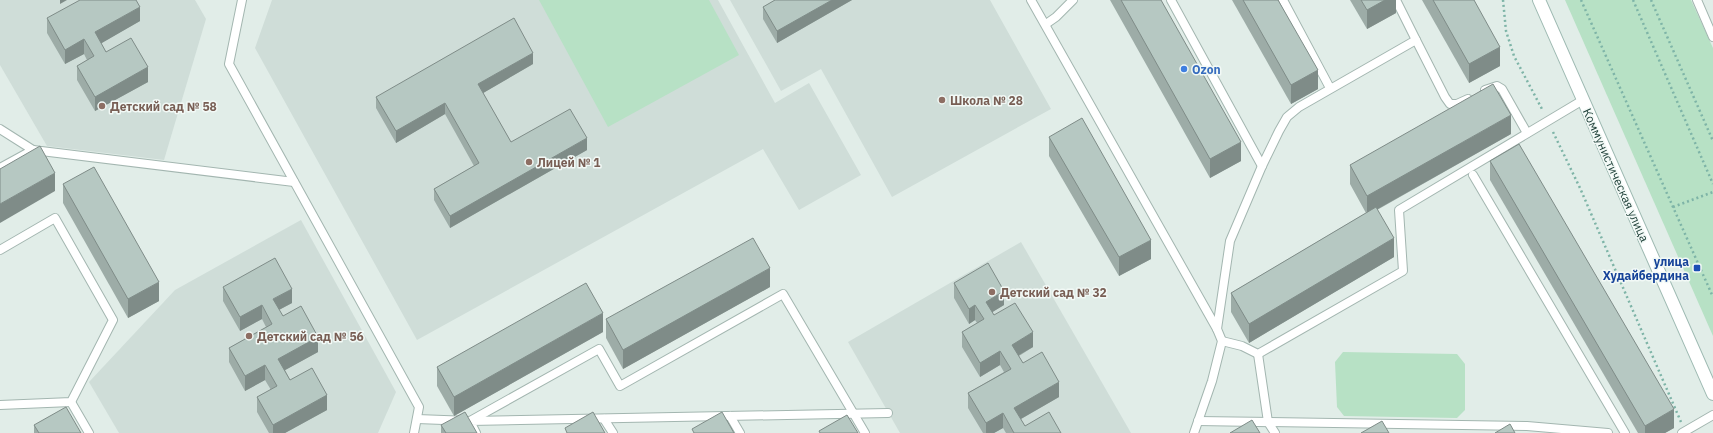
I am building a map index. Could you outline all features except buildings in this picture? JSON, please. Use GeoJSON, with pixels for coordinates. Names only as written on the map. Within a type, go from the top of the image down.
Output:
{"type":"FeatureCollection","features":[{"type":"Feature","properties":{"kind":"main road","name":"Коммунистическая улица"},"geometry":{"type":"LineString","coordinates":[[1539,0],[1713,394]]}},
{"type":"Feature","properties":{"kind":"lane"},"geometry":{"type":"LineString","coordinates":[[242,0],[229,64],[419,406],[414,433]]}},
{"type":"Feature","properties":{"kind":"lane"},"geometry":{"type":"LineString","coordinates":[[1031,0],[1046,24],[1222,341],[1212,382],[1194,433]]}},
{"type":"Feature","properties":{"kind":"lane"},"geometry":{"type":"LineString","coordinates":[[1046,24],[1056,18],[1073,0]]}},
{"type":"Feature","properties":{"kind":"lane"},"geometry":{"type":"LineString","coordinates":[[1171,0],[1262,166]]}},
{"type":"Feature","properties":{"kind":"lane"},"geometry":{"type":"LineString","coordinates":[[1283,0],[1330,88]]}},
{"type":"Feature","properties":{"kind":"lane"},"geometry":{"type":"LineString","coordinates":[[1396,0],[1445,97],[1450,104],[1457,104],[1491,87],[1497,86],[1502,89],[1527,133]]}},
{"type":"Feature","properties":{"kind":"lane"},"geometry":{"type":"LineString","coordinates":[[1696,0],[1713,37]]}},
{"type":"Feature","properties":{"kind":"lane"},"geometry":{"type":"LineString","coordinates":[[1216,329],[1230,241],[1262,166],[1287,117],[1299,107],[1330,88],[1416,40]]}},
{"type":"Feature","properties":{"kind":"lane"},"geometry":{"type":"LineString","coordinates":[[1258,354],[1403,271],[1399,210],[1583,100]]}},
{"type":"Feature","properties":{"kind":"lane"},"geometry":{"type":"LineString","coordinates":[[0,129],[33,150],[294,182]]}},
{"type":"Feature","properties":{"kind":"lane"},"geometry":{"type":"LineString","coordinates":[[0,168],[33,150]]}},
{"type":"Feature","properties":{"kind":"lane"},"geometry":{"type":"LineString","coordinates":[[1473,175],[1625,433]]}},
{"type":"Feature","properties":{"kind":"lane"},"geometry":{"type":"LineString","coordinates":[[0,250],[56,218],[114,320],[71,402]]}},
{"type":"Feature","properties":{"kind":"lane"},"geometry":{"type":"LineString","coordinates":[[470,422],[599,349],[620,386],[783,294],[865,433]]}},
{"type":"Feature","properties":{"kind":"lane"},"geometry":{"type":"LineString","coordinates":[[1222,341],[1242,346],[1258,354]]}},
{"type":"Feature","properties":{"kind":"lane"},"geometry":{"type":"LineString","coordinates":[[1258,354],[1268,422],[1275,433]]}},
{"type":"Feature","properties":{"kind":"lane"},"geometry":{"type":"LineString","coordinates":[[0,405],[71,402]]}},
{"type":"Feature","properties":{"kind":"lane"},"geometry":{"type":"LineString","coordinates":[[71,402],[89,433]]}},
{"type":"Feature","properties":{"kind":"lane"},"geometry":{"type":"LineString","coordinates":[[417,419],[470,422],[888,413]]}},
{"type":"Feature","properties":{"kind":"lane"},"geometry":{"type":"LineString","coordinates":[[1684,432],[1713,415]]}},
{"type":"Feature","properties":{"kind":"lane"},"geometry":{"type":"LineString","coordinates":[[730,416],[740,433]]}},
{"type":"Feature","properties":{"kind":"lane"},"geometry":{"type":"LineString","coordinates":[[604,419],[613,433]]}},
{"type":"Feature","properties":{"kind":"lane"},"geometry":{"type":"LineString","coordinates":[[1198,421],[1399,424],[1608,433]]}},
{"type":"Feature","properties":{"kind":"lane"},"geometry":{"type":"LineString","coordinates":[[470,422],[476,433]]}},
{"type":"Feature","properties":{"kind":"lane"},"geometry":{"type":"LineString","coordinates":[[1399,424],[1404,433]]}},
{"type":"Feature","properties":{"kind":"path"},"geometry":{"type":"LineString","coordinates":[[1503,0],[1506,31],[1514,56],[1548,121],[1580,188],[1684,432]]}},
{"type":"Feature","properties":{"kind":"path"},"geometry":{"type":"LineString","coordinates":[[1580,0],[1713,297]]}},
{"type":"Feature","properties":{"kind":"path"},"geometry":{"type":"LineString","coordinates":[[1633,0],[1713,184]]}},
{"type":"Feature","properties":{"kind":"path"},"geometry":{"type":"LineString","coordinates":[[1651,0],[1713,141]]}},
{"type":"Feature","properties":{"kind":"path"},"geometry":{"type":"LineString","coordinates":[[1673,207],[1713,192]]}},
{"type":"Feature","properties":{"kind":"shaded area","name":"Детский сад № 58"},"geometry":{"type":"Polygon","coordinates":[[[0,0],[195,0],[206,19],[164,160],[47,146],[0,65],[0,0]]]}},
{"type":"Feature","properties":{"kind":"shaded area","name":"Лицей № 1"},"geometry":{"type":"Polygon","coordinates":[[[272,0],[718,0],[775,103],[809,83],[861,175],[799,210],[763,149],[417,340],[255,48],[272,0]]]}},
{"type":"Feature","properties":{"kind":"shaded area","name":"Школа № 28"},"geometry":{"type":"Polygon","coordinates":[[[730,0],[990,0],[1051,109],[892,197],[821,69],[781,91],[730,0]]]}},
{"type":"Feature","properties":{"kind":"shaded area","name":"Детский сад № 56"},"geometry":{"type":"Polygon","coordinates":[[[301,220],[396,392],[378,433],[119,433],[89,382],[175,290],[301,220]]]}},
{"type":"Feature","properties":{"kind":"shaded area","name":"Детский сад № 32"},"geometry":{"type":"Polygon","coordinates":[[[1021,242],[1131,433],[900,433],[848,342],[1021,242]]]}},
{"type":"Feature","properties":{"kind":"green space"},"geometry":{"type":"Polygon","coordinates":[[[539,0],[709,0],[739,55],[608,127],[539,0]]]}},
{"type":"Feature","properties":{"kind":"green space"},"geometry":{"type":"Polygon","coordinates":[[[1565,0],[1691,0],[1713,48],[1713,336],[1565,0]]]}},
{"type":"Feature","properties":{"kind":"green space"},"geometry":{"type":"Polygon","coordinates":[[[1343,352],[1457,354],[1465,364],[1465,410],[1457,418],[1344,416],[1337,407],[1335,362],[1343,352]]]}},
{"type":"Feature","properties":{"kind":"place","name":"Ozon"},"geometry":{"type":"Point","coordinates":[1184,69]}},
{"type":"Feature","properties":{"kind":"place","name":"Школа № 28"},"geometry":{"type":"Point","coordinates":[942,100]}},
{"type":"Feature","properties":{"kind":"place","name":"Детский сад № 58"},"geometry":{"type":"Point","coordinates":[102,106]}},
{"type":"Feature","properties":{"kind":"place","name":"Лицей № 1"},"geometry":{"type":"Point","coordinates":[529,162]}},
{"type":"Feature","properties":{"kind":"place","name":"улица Худайбердина"},"geometry":{"type":"Point","coordinates":[1697,268]}},
{"type":"Feature","properties":{"kind":"place","name":"Детский сад № 32"},"geometry":{"type":"Point","coordinates":[992,292]}},
{"type":"Feature","properties":{"kind":"place","name":"Детский сад № 56"},"geometry":{"type":"Point","coordinates":[249,336]}}]}
